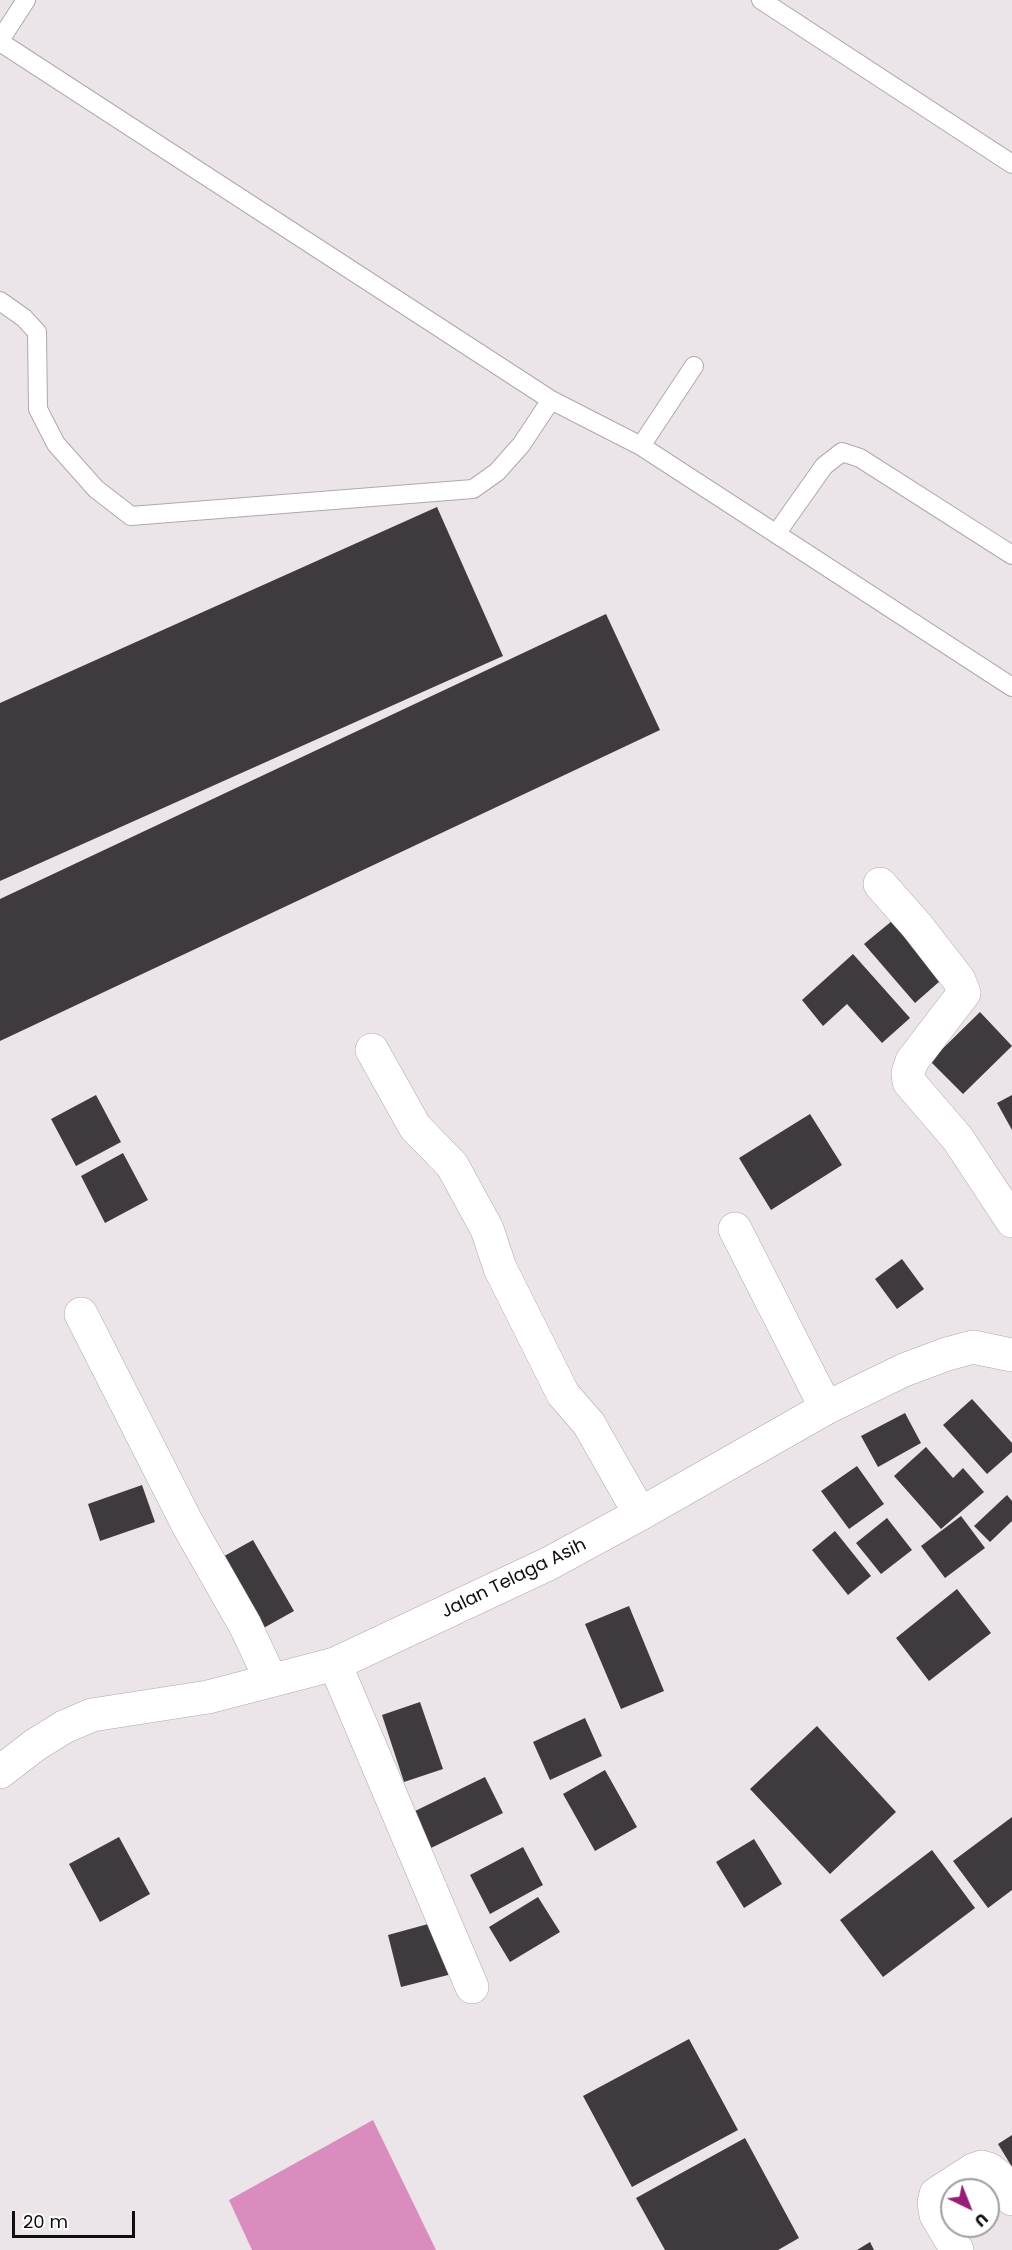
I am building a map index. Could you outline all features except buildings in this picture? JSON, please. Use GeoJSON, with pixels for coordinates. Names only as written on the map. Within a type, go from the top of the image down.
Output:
{"type":"FeatureCollection","features":[{"type":"Feature","properties":{"kind":"street"},"geometry":{"type":"LineString","coordinates":[[880,884],[917,926],[959,980],[964,993],[912,1061],[908,1073],[909,1082],[958,1140],[1012,1221]]}},
{"type":"Feature","properties":{"kind":"street"},"geometry":{"type":"LineString","coordinates":[[372,1050],[415,1127],[452,1165],[487,1229],[500,1268],[563,1394],[589,1424],[640,1514]]}},
{"type":"Feature","properties":{"kind":"street"},"geometry":{"type":"LineString","coordinates":[[735,1229],[826,1408]]}},
{"type":"Feature","properties":{"kind":"street"},"geometry":{"type":"LineString","coordinates":[[81,1314],[188,1525],[245,1625],[271,1680]]}},
{"type":"Feature","properties":{"kind":"street","name":"Jalan Telaga Asih"},"geometry":{"type":"LineString","coordinates":[[0,1772],[34,1745],[64,1727],[92,1715],[208,1697],[335,1664],[548,1564],[826,1408],[904,1370],[973,1347],[1012,1355]]}},
{"type":"Feature","properties":{"kind":"street"},"geometry":{"type":"LineString","coordinates":[[335,1664],[472,1987]]}},
{"type":"Feature","properties":{"kind":"street"},"geometry":{"type":"LineString","coordinates":[[957,2250],[936,2215],[934,2203],[936,2194],[973,2170],[982,2167],[999,2176],[1012,2199]]}},
{"type":"Feature","properties":{"kind":"lane"},"geometry":{"type":"LineString","coordinates":[[27,0],[0,41],[550,400],[641,446],[1012,687]]}},
{"type":"Feature","properties":{"kind":"lane"},"geometry":{"type":"LineString","coordinates":[[761,0],[1012,164]]}},
{"type":"Feature","properties":{"kind":"lane"},"geometry":{"type":"LineString","coordinates":[[0,301],[24,318],[37,332],[38,409],[56,444],[96,489],[131,516],[473,489],[496,472],[521,445],[550,400]]}},
{"type":"Feature","properties":{"kind":"lane"},"geometry":{"type":"LineString","coordinates":[[641,446],[694,366]]}},
{"type":"Feature","properties":{"kind":"lane"},"geometry":{"type":"LineString","coordinates":[[776,534],[824,466],[842,452],[860,458],[1012,555]]}},
{"type":"Feature","properties":{"kind":"shaded area"},"geometry":{"type":"Polygon","coordinates":[[[373,2120],[436,2250],[252,2250],[229,2200],[373,2120]]]}}]}
